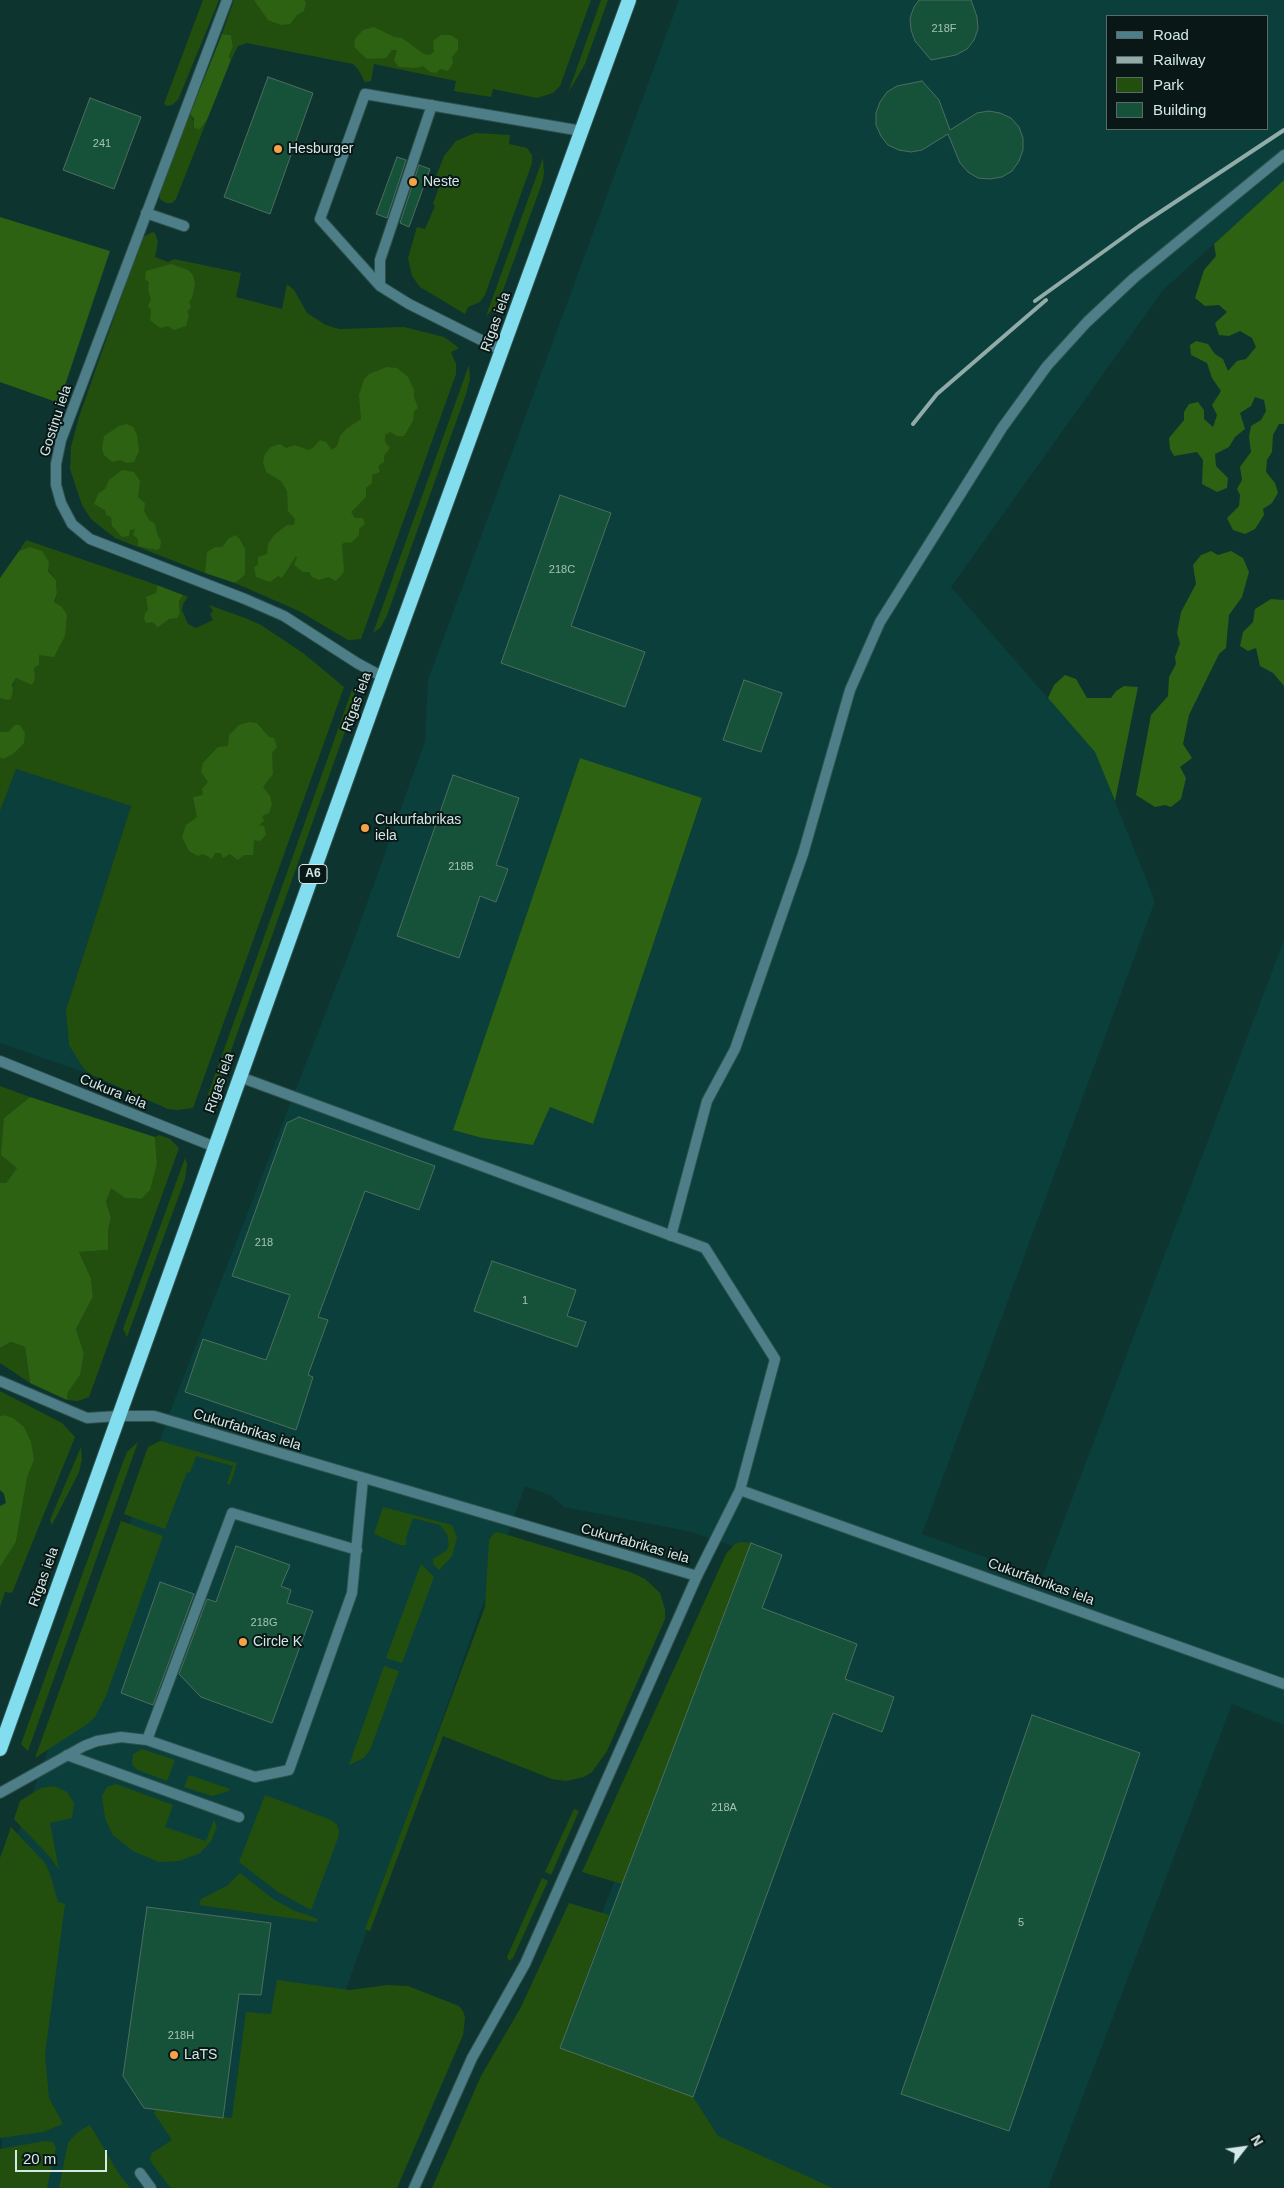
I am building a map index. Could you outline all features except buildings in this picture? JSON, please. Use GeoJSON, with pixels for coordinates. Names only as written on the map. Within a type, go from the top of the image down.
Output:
{"type":"FeatureCollection","features":[{"type":"Feature","properties":{"kind":"highway","name":"Rīgas iela"},"geometry":{"type":"LineString","coordinates":[[0,1749],[383,677],[629,0]]}},
{"type":"Feature","properties":{"kind":"street","name":"Gostiņu iela"},"geometry":{"type":"LineString","coordinates":[[227,0],[62,440],[56,471],[56,485],[61,503],[72,524],[90,539],[284,616],[357,663],[383,677]]}},
{"type":"Feature","properties":{"kind":"street"},"geometry":{"type":"LineString","coordinates":[[503,351],[380,286],[320,219],[365,94],[582,130]]}},
{"type":"Feature","properties":{"kind":"street"},"geometry":{"type":"LineString","coordinates":[[380,286],[380,260],[432,104]]}},
{"type":"Feature","properties":{"kind":"street"},"geometry":{"type":"LineString","coordinates":[[671,1236],[707,1101],[735,1049],[803,854],[850,690],[880,622],[1002,428],[1047,366],[1087,322],[1134,278],[1284,155]]}},
{"type":"Feature","properties":{"kind":"street"},"geometry":{"type":"LineString","coordinates":[[146,213],[184,226]]}},
{"type":"Feature","properties":{"kind":"street","name":"Cukura iela"},"geometry":{"type":"LineString","coordinates":[[0,1061],[215,1147]]}},
{"type":"Feature","properties":{"kind":"street"},"geometry":{"type":"LineString","coordinates":[[240,1077],[705,1248],[775,1359],[740,1490]]}},
{"type":"Feature","properties":{"kind":"street"},"geometry":{"type":"LineString","coordinates":[[0,1381],[87,1418],[119,1416]]}},
{"type":"Feature","properties":{"kind":"street","name":"Cukurfabrikas iela"},"geometry":{"type":"LineString","coordinates":[[119,1416],[154,1416],[697,1576],[740,1490],[1284,1684]]}},
{"type":"Feature","properties":{"kind":"street"},"geometry":{"type":"LineString","coordinates":[[0,1793],[84,1746],[109,1738],[133,1737],[147,1740],[255,1777],[289,1770],[352,1593],[363,1479]]}},
{"type":"Feature","properties":{"kind":"street"},"geometry":{"type":"LineString","coordinates":[[147,1740],[232,1513],[357,1550]]}},
{"type":"Feature","properties":{"kind":"street"},"geometry":{"type":"LineString","coordinates":[[414,2188],[472,2058],[525,1964],[697,1576]]}},
{"type":"Feature","properties":{"kind":"street"},"geometry":{"type":"LineString","coordinates":[[67,1755],[239,1817]]}},
{"type":"Feature","properties":{"kind":"street"},"geometry":{"type":"LineString","coordinates":[[140,2173],[151,2188]]}},
{"type":"Feature","properties":{"kind":"shaded area"},"geometry":{"type":"Polygon","coordinates":[[[679,0],[1284,0],[1284,180],[1163,290],[951,587],[1095,752],[1155,901],[922,1534],[1042,1578],[1284,940],[1284,1725],[1232,1704],[1048,2188],[833,2188],[545,2059],[744,1550],[692,1532],[564,1507],[550,1495],[525,1486],[301,2116],[206,2188],[2,2188],[0,1883],[173,1404],[351,948],[425,741],[428,680],[679,0]],[[580,758],[453,1130],[482,1138],[533,1145],[550,1107],[592,1124],[702,799],[580,758]]]}},
{"type":"Feature","properties":{"kind":"shaded area"},"geometry":{"type":"Polygon","coordinates":[[[16,769],[131,806],[66,1010],[83,1069],[92,1075],[0,1043],[0,811],[16,769]]]}},
{"type":"Feature","properties":{"kind":"green space"},"geometry":{"type":"Polygon","coordinates":[[[203,0],[219,0],[178,100],[172,105],[167,106],[164,104],[203,0]]]}},
{"type":"Feature","properties":{"kind":"green space"},"geometry":{"type":"Polygon","coordinates":[[[234,0],[591,0],[560,86],[553,93],[537,98],[493,89],[491,97],[454,91],[456,81],[374,64],[371,81],[365,82],[353,64],[247,43],[238,46],[231,60],[229,57],[233,46],[231,35],[222,34],[234,0]]]}},
{"type":"Feature","properties":{"kind":"green space"},"geometry":{"type":"Polygon","coordinates":[[[254,0],[304,0],[306,2],[304,11],[297,15],[290,24],[281,25],[268,20],[254,0]]]}},
{"type":"Feature","properties":{"kind":"green space"},"geometry":{"type":"Polygon","coordinates":[[[601,0],[608,0],[585,64],[568,93],[601,0]]]}},
{"type":"Feature","properties":{"kind":"green space"},"geometry":{"type":"Polygon","coordinates":[[[374,27],[394,37],[402,38],[424,54],[429,55],[434,52],[433,41],[441,35],[451,35],[458,40],[458,50],[452,57],[453,63],[448,71],[440,69],[436,73],[430,72],[423,66],[416,68],[399,67],[394,61],[397,50],[392,50],[386,58],[367,59],[354,47],[355,39],[363,30],[374,27]]]}},
{"type":"Feature","properties":{"kind":"green space"},"geometry":{"type":"Polygon","coordinates":[[[222,34],[231,35],[233,46],[229,57],[231,60],[207,120],[199,130],[194,127],[194,119],[190,114],[222,34]]]}},
{"type":"Feature","properties":{"kind":"green space"},"geometry":{"type":"Polygon","coordinates":[[[190,114],[199,130],[207,120],[176,199],[172,203],[166,203],[160,199],[159,193],[190,114]]]}},
{"type":"Feature","properties":{"kind":"green space"},"geometry":{"type":"Polygon","coordinates":[[[475,133],[510,135],[509,144],[527,148],[532,155],[532,163],[485,295],[480,302],[468,307],[465,314],[420,287],[412,276],[408,258],[417,227],[425,229],[435,206],[433,204],[439,187],[433,184],[444,156],[456,141],[475,133]]]}},
{"type":"Feature","properties":{"kind":"green space"},"geometry":{"type":"Polygon","coordinates":[[[543,158],[544,174],[542,183],[498,304],[486,316],[543,158]]]}},
{"type":"Feature","properties":{"kind":"green space"},"geometry":{"type":"Polygon","coordinates":[[[1284,180],[1284,424],[1279,424],[1273,435],[1272,452],[1267,460],[1266,472],[1275,483],[1278,493],[1272,503],[1263,509],[1264,515],[1255,529],[1245,534],[1233,530],[1227,518],[1239,506],[1240,495],[1237,489],[1242,480],[1240,467],[1251,452],[1249,437],[1251,426],[1261,420],[1266,411],[1264,400],[1255,397],[1251,406],[1240,413],[1245,429],[1235,437],[1229,447],[1215,454],[1216,466],[1228,478],[1227,488],[1217,492],[1202,484],[1203,460],[1197,452],[1174,456],[1170,449],[1169,438],[1184,420],[1184,412],[1189,404],[1198,402],[1204,410],[1204,419],[1213,427],[1217,415],[1212,405],[1221,391],[1212,378],[1207,363],[1191,355],[1190,345],[1196,341],[1208,344],[1215,354],[1223,359],[1228,371],[1237,361],[1246,359],[1256,347],[1252,338],[1240,331],[1229,336],[1219,335],[1215,323],[1227,312],[1219,305],[1205,306],[1195,298],[1204,270],[1216,256],[1214,244],[1284,180]]]}},
{"type":"Feature","properties":{"kind":"green space"},"geometry":{"type":"Polygon","coordinates":[[[0,217],[110,251],[59,403],[0,382],[0,217]]]}},
{"type":"Feature","properties":{"kind":"green space"},"geometry":{"type":"Polygon","coordinates":[[[152,232],[155,233],[158,242],[155,257],[168,262],[174,259],[241,273],[236,297],[282,309],[287,284],[294,290],[307,313],[326,325],[339,329],[404,327],[444,337],[459,348],[451,352],[456,364],[456,374],[361,639],[348,640],[299,611],[235,583],[245,575],[245,547],[240,539],[228,539],[208,559],[205,573],[115,538],[91,519],[82,505],[70,469],[71,447],[79,417],[142,238],[152,232]]]}},
{"type":"Feature","properties":{"kind":"green space"},"geometry":{"type":"Polygon","coordinates":[[[171,264],[188,270],[193,275],[195,284],[192,298],[189,302],[191,307],[187,312],[189,315],[186,326],[174,330],[168,326],[160,328],[150,320],[151,310],[148,306],[151,299],[148,290],[149,282],[145,279],[146,271],[171,264]]]}},
{"type":"Feature","properties":{"kind":"green space"},"geometry":{"type":"Polygon","coordinates":[[[469,365],[470,379],[466,394],[386,618],[380,628],[373,633],[469,365]]]}},
{"type":"Feature","properties":{"kind":"green space"},"geometry":{"type":"Polygon","coordinates":[[[387,367],[397,368],[408,377],[414,390],[414,397],[418,408],[414,411],[413,421],[404,436],[397,436],[390,432],[385,435],[385,442],[390,448],[384,456],[384,462],[378,466],[380,472],[372,475],[372,483],[366,488],[366,497],[351,512],[355,518],[363,518],[365,524],[359,529],[359,535],[351,543],[346,542],[342,544],[344,571],[341,576],[335,581],[329,577],[319,580],[312,577],[309,572],[303,572],[294,565],[296,556],[282,578],[278,576],[270,582],[256,577],[254,567],[258,565],[258,557],[267,554],[268,544],[274,535],[287,525],[294,525],[295,519],[288,511],[287,491],[281,481],[266,472],[263,462],[265,454],[271,447],[280,444],[286,448],[295,445],[308,450],[313,448],[320,440],[326,442],[332,450],[337,446],[340,436],[346,429],[361,419],[359,395],[364,379],[369,374],[387,367]]]}},
{"type":"Feature","properties":{"kind":"green space"},"geometry":{"type":"Polygon","coordinates":[[[127,424],[133,427],[137,435],[139,451],[134,462],[127,463],[120,460],[112,462],[104,455],[102,449],[104,436],[119,426],[127,424]]]}},
{"type":"Feature","properties":{"kind":"green space"},"geometry":{"type":"Polygon","coordinates":[[[122,470],[134,472],[140,481],[138,497],[145,503],[144,511],[149,520],[155,524],[161,541],[160,548],[157,550],[138,546],[138,539],[133,535],[135,529],[130,530],[129,536],[122,537],[112,526],[111,517],[106,515],[105,510],[94,504],[98,494],[105,489],[109,480],[122,470]]]}},
{"type":"Feature","properties":{"kind":"green space"},"geometry":{"type":"Polygon","coordinates":[[[235,535],[240,539],[245,548],[245,575],[235,583],[205,573],[207,552],[215,547],[222,547],[228,539],[235,535]]]}},
{"type":"Feature","properties":{"kind":"green space"},"geometry":{"type":"Polygon","coordinates":[[[26,540],[157,585],[156,593],[148,602],[148,610],[152,622],[162,623],[180,613],[179,602],[183,595],[188,597],[183,604],[182,610],[188,624],[196,628],[213,620],[210,614],[213,611],[209,605],[245,618],[261,625],[303,653],[344,687],[193,1108],[168,1109],[92,1075],[84,1069],[69,1045],[66,1010],[131,806],[16,769],[0,811],[0,757],[4,759],[8,732],[0,732],[0,698],[6,700],[16,678],[23,680],[33,674],[34,668],[39,665],[39,655],[57,593],[56,580],[29,547],[19,551],[26,540]]]}},
{"type":"Feature","properties":{"kind":"green space"},"geometry":{"type":"Polygon","coordinates":[[[29,547],[42,551],[49,562],[48,571],[56,580],[57,593],[54,602],[62,607],[67,615],[65,636],[54,657],[39,655],[39,665],[34,668],[35,679],[32,685],[16,678],[12,685],[11,699],[6,700],[0,698],[0,578],[19,551],[29,547]]]}},
{"type":"Feature","properties":{"kind":"green space"},"geometry":{"type":"Polygon","coordinates":[[[1211,551],[1218,555],[1231,551],[1243,558],[1249,572],[1242,597],[1229,615],[1226,648],[1219,654],[1189,715],[1183,744],[1192,758],[1180,767],[1186,778],[1181,799],[1171,807],[1165,805],[1155,807],[1136,795],[1151,715],[1168,696],[1169,677],[1176,664],[1175,657],[1180,643],[1177,633],[1181,612],[1196,584],[1193,565],[1201,555],[1211,551]]]}},
{"type":"Feature","properties":{"kind":"green space"},"geometry":{"type":"Polygon","coordinates":[[[157,585],[183,595],[179,602],[180,613],[177,618],[169,619],[158,627],[152,622],[146,623],[144,619],[145,613],[148,610],[146,597],[156,593],[157,585]]]}},
{"type":"Feature","properties":{"kind":"green space"},"geometry":{"type":"Polygon","coordinates":[[[1271,599],[1284,600],[1284,686],[1273,673],[1260,666],[1256,648],[1248,651],[1240,646],[1243,632],[1253,622],[1255,609],[1271,599]]]}},
{"type":"Feature","properties":{"kind":"green space"},"geometry":{"type":"Polygon","coordinates":[[[1065,675],[1076,679],[1087,698],[1111,698],[1116,691],[1124,686],[1138,687],[1115,801],[1095,752],[1048,698],[1054,685],[1065,675]]]}},
{"type":"Feature","properties":{"kind":"green space"},"geometry":{"type":"Polygon","coordinates":[[[353,687],[355,700],[348,723],[218,1087],[212,1098],[205,1103],[353,687]]]}},
{"type":"Feature","properties":{"kind":"green space"},"geometry":{"type":"Polygon","coordinates":[[[249,722],[257,723],[269,737],[274,738],[277,747],[272,753],[273,774],[263,787],[270,796],[272,804],[269,813],[262,816],[264,821],[259,825],[264,826],[266,835],[260,841],[254,840],[253,855],[244,855],[238,860],[230,854],[223,858],[221,853],[215,853],[212,859],[203,854],[198,856],[189,851],[182,837],[186,825],[197,817],[193,797],[203,795],[202,789],[208,782],[201,772],[203,763],[218,747],[228,746],[229,735],[239,725],[249,722]]]}},
{"type":"Feature","properties":{"kind":"green space"},"geometry":{"type":"Polygon","coordinates":[[[15,725],[20,725],[25,733],[24,743],[13,754],[3,759],[0,757],[0,732],[8,732],[15,725]]]}},
{"type":"Feature","properties":{"kind":"green space"},"geometry":{"type":"Polygon","coordinates":[[[580,758],[702,798],[593,1124],[550,1107],[533,1145],[482,1138],[453,1130],[580,758]]]}},
{"type":"Feature","properties":{"kind":"green space"},"geometry":{"type":"Polygon","coordinates":[[[0,1086],[30,1097],[4,1118],[17,1168],[6,1183],[0,1183],[0,1086]]]}},
{"type":"Feature","properties":{"kind":"green space"},"geometry":{"type":"Polygon","coordinates":[[[30,1097],[155,1137],[157,1163],[150,1190],[141,1199],[125,1198],[111,1188],[106,1202],[111,1217],[108,1231],[108,1250],[79,1252],[91,1278],[93,1297],[76,1329],[84,1354],[80,1375],[68,1392],[67,1400],[30,1383],[25,1347],[11,1342],[0,1348],[0,1183],[6,1183],[17,1168],[1,1155],[4,1118],[30,1097]]]}},
{"type":"Feature","properties":{"kind":"green space"},"geometry":{"type":"Polygon","coordinates":[[[159,1135],[170,1139],[179,1148],[89,1397],[78,1401],[67,1400],[68,1392],[80,1374],[84,1354],[76,1329],[93,1297],[91,1278],[79,1252],[108,1250],[108,1231],[111,1217],[106,1202],[111,1187],[125,1198],[141,1199],[157,1163],[155,1137],[159,1135]]]}},
{"type":"Feature","properties":{"kind":"green space"},"geometry":{"type":"Polygon","coordinates":[[[185,1158],[187,1164],[185,1179],[127,1337],[123,1329],[185,1158]]]}},
{"type":"Feature","properties":{"kind":"green space"},"geometry":{"type":"Polygon","coordinates":[[[11,1342],[25,1347],[30,1383],[0,1363],[0,1348],[11,1342]]]}},
{"type":"Feature","properties":{"kind":"green space"},"geometry":{"type":"Polygon","coordinates":[[[0,1391],[62,1423],[75,1437],[12,1593],[5,1592],[0,1607],[0,1567],[16,1542],[27,1478],[34,1460],[3,1415],[0,1416],[0,1391]]]}},
{"type":"Feature","properties":{"kind":"green space"},"geometry":{"type":"Polygon","coordinates":[[[0,1416],[13,1418],[24,1427],[31,1442],[34,1460],[27,1478],[16,1542],[0,1567],[0,1506],[6,1503],[4,1494],[0,1490],[0,1416]]]}},
{"type":"Feature","properties":{"kind":"green space"},"geometry":{"type":"Polygon","coordinates":[[[160,1441],[237,1463],[230,1485],[227,1484],[233,1466],[196,1456],[190,1473],[187,1472],[165,1529],[124,1514],[148,1447],[160,1441]]]}},
{"type":"Feature","properties":{"kind":"green space"},"geometry":{"type":"Polygon","coordinates":[[[138,1442],[28,1751],[21,1744],[123,1462],[127,1452],[138,1442]]]}},
{"type":"Feature","properties":{"kind":"green space"},"geometry":{"type":"Polygon","coordinates":[[[81,1447],[82,1459],[79,1472],[52,1525],[50,1520],[81,1447]]]}},
{"type":"Feature","properties":{"kind":"green space"},"geometry":{"type":"Polygon","coordinates":[[[383,1507],[452,1525],[457,1538],[452,1556],[439,1570],[433,1564],[433,1559],[446,1551],[449,1545],[447,1534],[440,1525],[413,1518],[406,1538],[406,1545],[400,1545],[374,1534],[383,1507]]]}},
{"type":"Feature","properties":{"kind":"green space"},"geometry":{"type":"Polygon","coordinates":[[[121,1521],[163,1536],[106,1696],[95,1717],[86,1725],[35,1758],[121,1521]]]}},
{"type":"Feature","properties":{"kind":"green space"},"geometry":{"type":"Polygon","coordinates":[[[498,1532],[630,1572],[645,1579],[660,1593],[665,1609],[665,1619],[607,1751],[592,1772],[584,1777],[566,1781],[552,1779],[443,1736],[370,1931],[365,1929],[485,1607],[489,1540],[494,1533],[498,1532]]]}},
{"type":"Feature","properties":{"kind":"green space"},"geometry":{"type":"Polygon","coordinates":[[[741,1542],[751,1543],[622,1884],[582,1872],[726,1554],[735,1544],[741,1542]]]}},
{"type":"Feature","properties":{"kind":"green space"},"geometry":{"type":"Polygon","coordinates":[[[421,1564],[434,1577],[402,1663],[386,1658],[421,1564]]]}},
{"type":"Feature","properties":{"kind":"green space"},"geometry":{"type":"Polygon","coordinates":[[[384,1666],[399,1671],[370,1750],[364,1758],[349,1765],[384,1666]]]}},
{"type":"Feature","properties":{"kind":"green space"},"geometry":{"type":"Polygon","coordinates":[[[142,1749],[175,1760],[167,1781],[138,1770],[132,1765],[133,1754],[142,1749]]]}},
{"type":"Feature","properties":{"kind":"green space"},"geometry":{"type":"Polygon","coordinates":[[[189,1775],[230,1789],[229,1791],[212,1796],[184,1787],[189,1775]]]}},
{"type":"Feature","properties":{"kind":"green space"},"geometry":{"type":"Polygon","coordinates":[[[116,1784],[173,1805],[165,1827],[206,1841],[214,1820],[217,1827],[211,1841],[200,1853],[179,1861],[159,1862],[133,1851],[113,1835],[105,1818],[102,1796],[107,1787],[116,1784]]]}},
{"type":"Feature","properties":{"kind":"green space"},"geometry":{"type":"Polygon","coordinates":[[[54,1786],[67,1792],[74,1803],[72,1818],[50,1823],[59,1870],[51,1858],[14,1819],[20,1801],[41,1788],[54,1786]]]}},
{"type":"Feature","properties":{"kind":"green space"},"geometry":{"type":"Polygon","coordinates":[[[265,1795],[331,1820],[337,1825],[339,1831],[338,1838],[311,1910],[278,1892],[239,1862],[265,1795]]]}},
{"type":"Feature","properties":{"kind":"green space"},"geometry":{"type":"Polygon","coordinates":[[[574,1809],[579,1811],[551,1875],[545,1872],[574,1809]]]}},
{"type":"Feature","properties":{"kind":"green space"},"geometry":{"type":"Polygon","coordinates":[[[11,1827],[45,1863],[58,1902],[65,1904],[45,2054],[49,2098],[63,2124],[43,2132],[0,2138],[0,1858],[11,1827]]]}},
{"type":"Feature","properties":{"kind":"green space"},"geometry":{"type":"Polygon","coordinates":[[[240,1873],[273,1899],[293,1910],[318,1919],[317,1922],[199,1905],[201,1899],[227,1886],[240,1873]]]}},
{"type":"Feature","properties":{"kind":"green space"},"geometry":{"type":"Polygon","coordinates":[[[542,1878],[548,1881],[513,1958],[509,1961],[507,1957],[542,1878]]]}},
{"type":"Feature","properties":{"kind":"green space"},"geometry":{"type":"Polygon","coordinates":[[[569,1903],[609,1915],[560,2048],[693,2097],[718,2136],[833,2188],[432,2188],[481,2076],[521,2007],[569,1903]]]}},
{"type":"Feature","properties":{"kind":"green space"},"geometry":{"type":"Polygon","coordinates":[[[277,1980],[350,1990],[388,1985],[408,1986],[459,2006],[463,2011],[465,2018],[463,2035],[397,2188],[171,2188],[153,2165],[150,2159],[152,2153],[172,2140],[154,2113],[156,2109],[232,2118],[246,2012],[271,2014],[277,1980]]]}},
{"type":"Feature","properties":{"kind":"green space"},"geometry":{"type":"Polygon","coordinates":[[[90,2125],[119,2174],[130,2188],[59,2188],[68,2143],[78,2132],[90,2125]]]}},
{"type":"Feature","properties":{"kind":"green space"},"geometry":{"type":"Polygon","coordinates":[[[45,2141],[53,2142],[56,2148],[47,2188],[0,2188],[0,2149],[45,2141]]]}},
{"type":"Feature","properties":{"kind":"railway"},"geometry":{"type":"LineString","coordinates":[[1035,301],[1139,226],[1284,130]]}},
{"type":"Feature","properties":{"kind":"railway"},"geometry":{"type":"LineString","coordinates":[[913,424],[937,394],[1046,300]]}},
{"type":"Feature","properties":{"kind":"place","name":"Hesburger"},"geometry":{"type":"Point","coordinates":[278,149]}},
{"type":"Feature","properties":{"kind":"place","name":"Neste"},"geometry":{"type":"Point","coordinates":[413,182]}},
{"type":"Feature","properties":{"kind":"place","name":"Cukurfabrikas iela"},"geometry":{"type":"Point","coordinates":[365,828]}},
{"type":"Feature","properties":{"kind":"place","name":"Circle K"},"geometry":{"type":"Point","coordinates":[243,1642]}},
{"type":"Feature","properties":{"kind":"place","name":"LaTS"},"geometry":{"type":"Point","coordinates":[174,2055]}}]}
